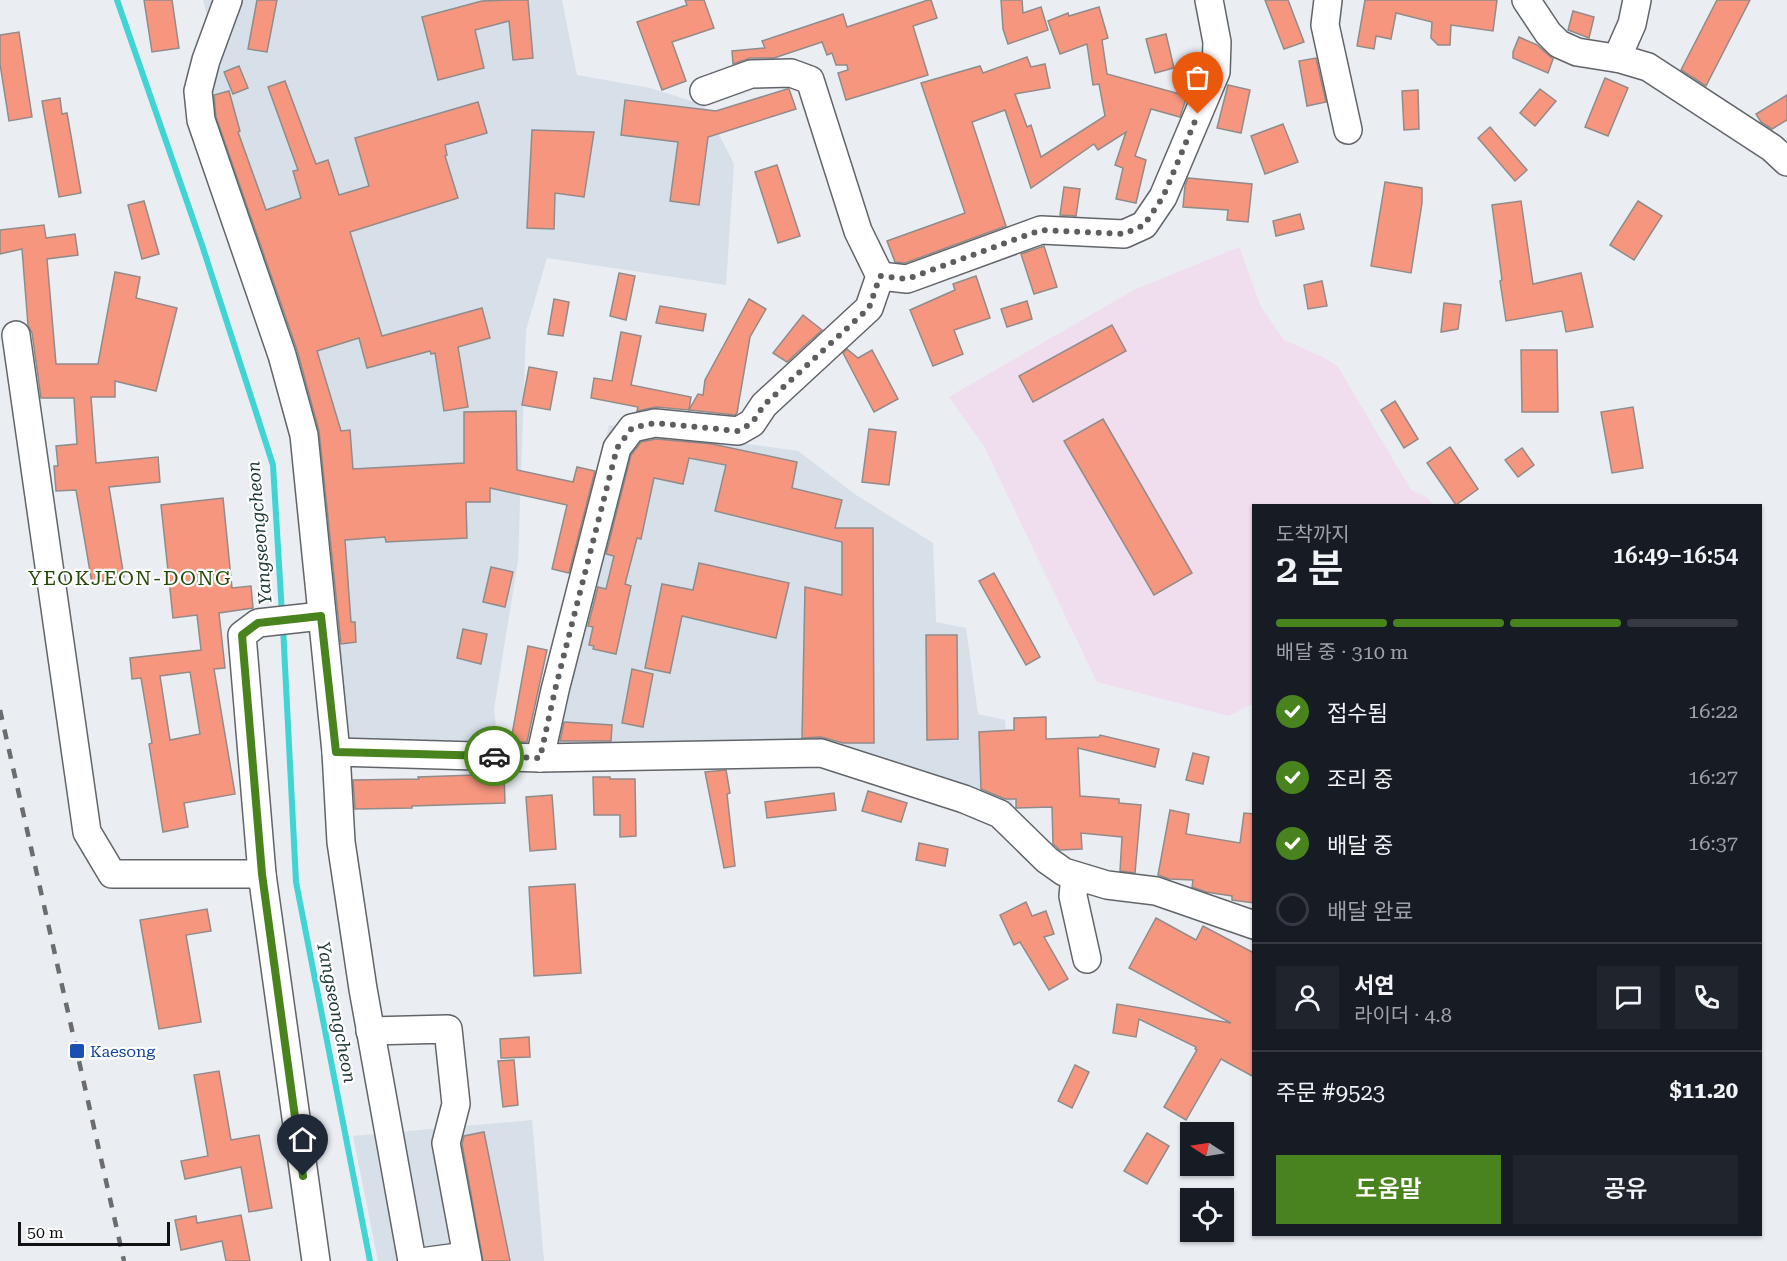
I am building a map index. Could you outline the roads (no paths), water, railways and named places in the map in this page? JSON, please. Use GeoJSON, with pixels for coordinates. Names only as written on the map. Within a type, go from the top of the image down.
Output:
{"type":"FeatureCollection","features":[{"type":"Feature","properties":{"kind":"street"},"geometry":{"type":"LineString","coordinates":[[228,0],[206,60],[198,91],[201,120],[282,355],[303,435],[312,616],[336,752],[341,842],[370,1031],[412,1261]]}},
{"type":"Feature","properties":{"kind":"street"},"geometry":{"type":"LineString","coordinates":[[880,276],[907,279],[1041,230],[1124,234],[1144,225],[1163,197],[1216,72],[1217,42],[1209,0]]}},
{"type":"Feature","properties":{"kind":"street"},"geometry":{"type":"LineString","coordinates":[[1328,0],[1325,25],[1348,130]]}},
{"type":"Feature","properties":{"kind":"street"},"geometry":{"type":"LineString","coordinates":[[1527,0],[1548,33],[1559,44],[1577,52],[1617,58],[1648,68],[1772,148],[1787,162]]}},
{"type":"Feature","properties":{"kind":"street"},"geometry":{"type":"LineString","coordinates":[[1617,58],[1632,24],[1637,0]]}},
{"type":"Feature","properties":{"kind":"street"},"geometry":{"type":"LineString","coordinates":[[540,758],[555,690],[617,448],[632,428],[655,423],[738,431],[752,423],[764,405],[869,308],[880,276],[858,231],[810,80],[792,73],[751,74],[704,91]]}},
{"type":"Feature","properties":{"kind":"street"},"geometry":{"type":"LineString","coordinates":[[16,335],[87,831],[112,874],[262,874]]}},
{"type":"Feature","properties":{"kind":"street"},"geometry":{"type":"LineString","coordinates":[[312,616],[258,623],[242,635],[262,874],[316,1261]]}},
{"type":"Feature","properties":{"kind":"street"},"geometry":{"type":"LineString","coordinates":[[336,752],[540,758],[821,753],[963,799],[1000,814],[1047,860],[1064,872],[1107,885],[1155,891],[1252,924]]}},
{"type":"Feature","properties":{"kind":"street"},"geometry":{"type":"LineString","coordinates":[[1075,876],[1073,896],[1087,959]]}},
{"type":"Feature","properties":{"kind":"street"},"geometry":{"type":"LineString","coordinates":[[370,1031],[448,1029],[456,1104],[446,1143],[467,1259],[428,1261]]}},
{"type":"Feature","properties":{"kind":"waterway","name":"Yangseongcheon"},"geometry":{"type":"LineString","coordinates":[[117,0],[202,245],[273,465],[282,614]]}},
{"type":"Feature","properties":{"kind":"waterway","name":"Yangseongcheon"},"geometry":{"type":"LineString","coordinates":[[283,627],[296,882],[370,1261]]}},
{"type":"Feature","properties":{"kind":"railway"},"geometry":{"type":"LineString","coordinates":[[0,710],[124,1261]]}},
{"type":"Feature","properties":{"kind":"place","name":"Kaesong"},"geometry":{"type":"Point","coordinates":[77,1051]}},
{"type":"Feature","properties":{"kind":"district","name":"YEOKJEON-DONG"},"geometry":{"type":"Point","coordinates":[130,578]}}]}
